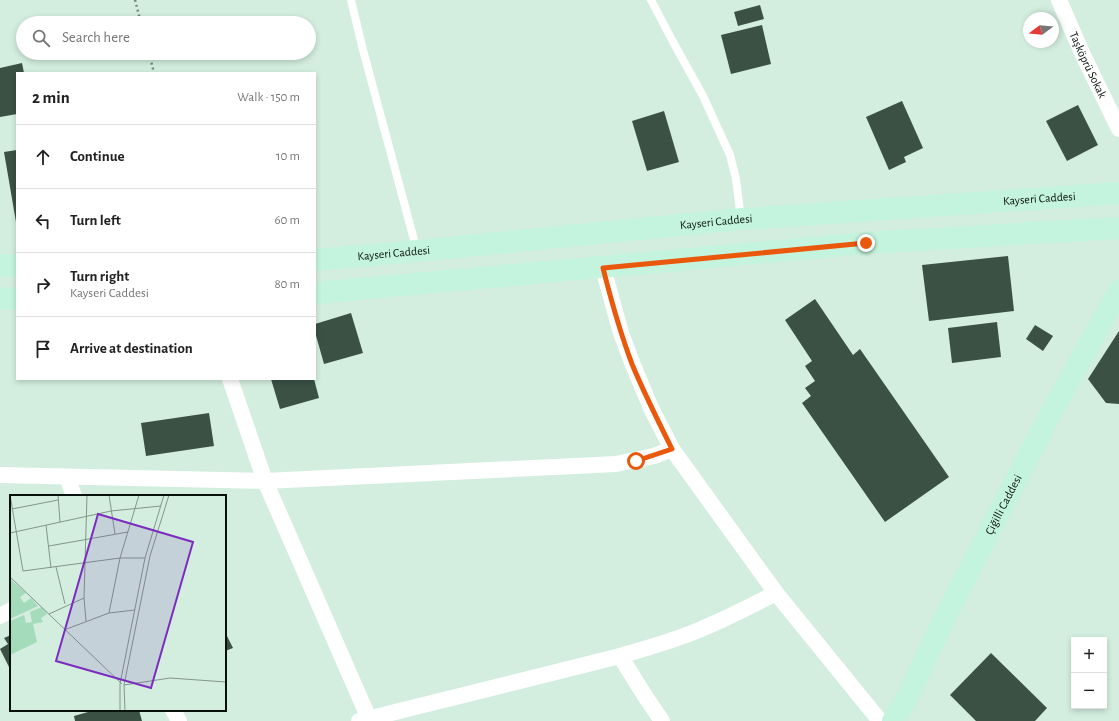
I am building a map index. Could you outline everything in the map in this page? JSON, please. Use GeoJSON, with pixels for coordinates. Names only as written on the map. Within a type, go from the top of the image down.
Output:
{"type":"FeatureCollection","features":[{"type":"Feature","properties":{"kind":"main road","name":"Kayseri Caddesi"},"geometry":{"type":"LineString","coordinates":[[316,260],[742,219],[1119,193]]}},
{"type":"Feature","properties":{"kind":"main road"},"geometry":{"type":"LineString","coordinates":[[316,293],[866,243],[1119,228]]}},
{"type":"Feature","properties":{"kind":"main road"},"geometry":{"type":"LineString","coordinates":[[0,265],[16,266]]}},
{"type":"Feature","properties":{"kind":"main road","name":"Çiğilli Caddesi"},"geometry":{"type":"LineString","coordinates":[[893,721],[907,698],[946,615],[1052,411],[1119,291]]}},
{"type":"Feature","properties":{"kind":"main road"},"geometry":{"type":"LineString","coordinates":[[0,298],[16,299]]}},
{"type":"Feature","properties":{"kind":"street","name":"Taşköprü Sokak"},"geometry":{"type":"LineString","coordinates":[[1059,0],[1083,55],[1119,129]]}},
{"type":"Feature","properties":{"kind":"street"},"geometry":{"type":"LineString","coordinates":[[603,268],[619,326],[633,365],[651,408],[672,449],[776,592],[880,721]]}},
{"type":"Feature","properties":{"kind":"street"},"geometry":{"type":"LineString","coordinates":[[230,380],[265,481],[366,720],[659,645],[698,631],[738,613],[776,592]]}},
{"type":"Feature","properties":{"kind":"street"},"geometry":{"type":"LineString","coordinates":[[0,475],[265,481],[616,464],[654,456],[672,449]]}},
{"type":"Feature","properties":{"kind":"street"},"geometry":{"type":"LineString","coordinates":[[67,477],[74,495]]}},
{"type":"Feature","properties":{"kind":"street"},"geometry":{"type":"LineString","coordinates":[[0,616],[10,611]]}},
{"type":"Feature","properties":{"kind":"street"},"geometry":{"type":"LineString","coordinates":[[620,656],[662,721]]}},
{"type":"Feature","properties":{"kind":"street"},"geometry":{"type":"LineString","coordinates":[[174,711],[179,721]]}},
{"type":"Feature","properties":{"kind":"lane"},"geometry":{"type":"LineString","coordinates":[[351,0],[417,251]]}},
{"type":"Feature","properties":{"kind":"lane"},"geometry":{"type":"LineString","coordinates":[[652,0],[703,96],[730,155],[736,179],[742,219]]}},
{"type":"Feature","properties":{"kind":"path"},"geometry":{"type":"LineString","coordinates":[[135,0],[139,16]]}},
{"type":"Feature","properties":{"kind":"path"},"geometry":{"type":"LineString","coordinates":[[151,60],[154,72]]}},
{"type":"Feature","properties":{"kind":"building"},"geometry":{"type":"Polygon","coordinates":[[[760,5],[764,19],[738,26],[734,12],[760,5]]]}},
{"type":"Feature","properties":{"kind":"building"},"geometry":{"type":"Polygon","coordinates":[[[762,25],[771,64],[731,74],[721,35],[762,25]]]}},
{"type":"Feature","properties":{"kind":"building"},"geometry":{"type":"Polygon","coordinates":[[[22,63],[24,72],[16,72],[16,114],[0,117],[0,68],[22,63]]]}},
{"type":"Feature","properties":{"kind":"building"},"geometry":{"type":"Polygon","coordinates":[[[902,101],[923,148],[904,157],[906,162],[889,170],[866,117],[902,101]]]}},
{"type":"Feature","properties":{"kind":"building"},"geometry":{"type":"Polygon","coordinates":[[[1078,105],[1098,145],[1067,161],[1046,121],[1078,105]]]}},
{"type":"Feature","properties":{"kind":"building"},"geometry":{"type":"Polygon","coordinates":[[[664,111],[679,162],[647,171],[632,121],[664,111]]]}},
{"type":"Feature","properties":{"kind":"building"},"geometry":{"type":"Polygon","coordinates":[[[16,150],[16,222],[4,152],[16,150]]]}},
{"type":"Feature","properties":{"kind":"building"},"geometry":{"type":"Polygon","coordinates":[[[1008,256],[1014,311],[929,321],[922,265],[1008,256]]]}},
{"type":"Feature","properties":{"kind":"building"},"geometry":{"type":"Polygon","coordinates":[[[815,299],[853,355],[860,349],[949,477],[885,522],[802,403],[811,396],[805,388],[815,381],[805,366],[812,361],[785,320],[815,299]]]}},
{"type":"Feature","properties":{"kind":"building"},"geometry":{"type":"Polygon","coordinates":[[[351,313],[363,353],[324,364],[316,336],[316,324],[351,313]]]}},
{"type":"Feature","properties":{"kind":"building"},"geometry":{"type":"Polygon","coordinates":[[[997,322],[1001,357],[952,363],[948,328],[997,322]]]}},
{"type":"Feature","properties":{"kind":"building"},"geometry":{"type":"Polygon","coordinates":[[[1035,325],[1053,336],[1043,351],[1026,339],[1035,325]]]}},
{"type":"Feature","properties":{"kind":"building"},"geometry":{"type":"Polygon","coordinates":[[[1119,331],[1119,404],[1106,403],[1088,379],[1119,331]]]}},
{"type":"Feature","properties":{"kind":"building"},"geometry":{"type":"Polygon","coordinates":[[[271,380],[314,380],[319,398],[280,409],[271,380]]]}},
{"type":"Feature","properties":{"kind":"building"},"geometry":{"type":"Polygon","coordinates":[[[209,413],[214,446],[146,456],[141,423],[209,413]]]}},
{"type":"Feature","properties":{"kind":"building"},"geometry":{"type":"Polygon","coordinates":[[[226,634],[233,648],[226,651],[226,634]]]}},
{"type":"Feature","properties":{"kind":"building"},"geometry":{"type":"Polygon","coordinates":[[[10,635],[10,669],[0,649],[8,644],[4,638],[10,635]]]}},
{"type":"Feature","properties":{"kind":"building"},"geometry":{"type":"Polygon","coordinates":[[[991,653],[1047,708],[1035,721],[976,721],[950,695],[991,653]]]}},
{"type":"Feature","properties":{"kind":"building"},"geometry":{"type":"Polygon","coordinates":[[[92,711],[139,711],[142,721],[75,721],[74,716],[92,711]]]}},
{"type":"Feature","properties":{"kind":"route"},"geometry":{"type":"LineString","coordinates":[[636,461],[672,449],[651,408],[633,365],[621,333],[603,268],[866,243]]}}]}
